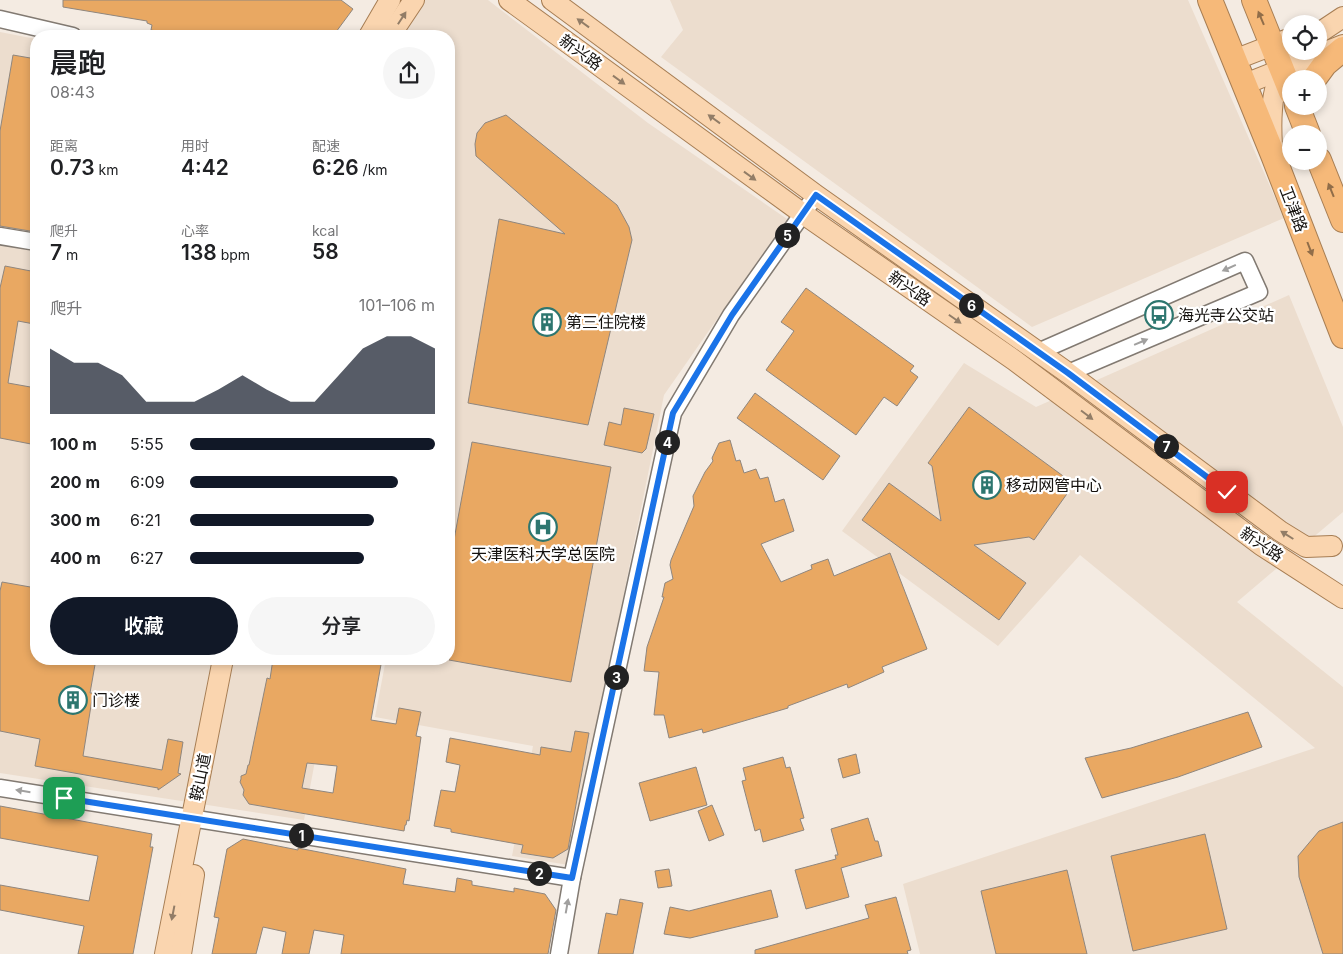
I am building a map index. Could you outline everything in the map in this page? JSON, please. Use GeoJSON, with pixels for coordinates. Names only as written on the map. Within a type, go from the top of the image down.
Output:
{"type":"FeatureCollection","features":[{"type":"Feature","properties":{"kind":"highway","name":"卫津路"},"geometry":{"type":"LineString","coordinates":[[1210,0],[1245,84],[1343,336]]}},
{"type":"Feature","properties":{"kind":"highway"},"geometry":{"type":"LineString","coordinates":[[1254,0],[1282,42]]}},
{"type":"Feature","properties":{"kind":"highway"},"geometry":{"type":"LineString","coordinates":[[1321,70],[1343,49]]}},
{"type":"Feature","properties":{"kind":"highway"},"geometry":{"type":"LineString","coordinates":[[1323,170],[1343,220]]}},
{"type":"Feature","properties":{"kind":"main road"},"geometry":{"type":"LineString","coordinates":[[372,30],[390,0]]}},
{"type":"Feature","properties":{"kind":"main road"},"geometry":{"type":"LineString","coordinates":[[394,30],[414,0]]}},
{"type":"Feature","properties":{"kind":"main road","name":"新兴路"},"geometry":{"type":"LineString","coordinates":[[509,0],[802,213],[1014,360],[1261,546],[1311,576]]}},
{"type":"Feature","properties":{"kind":"main road"},"geometry":{"type":"LineString","coordinates":[[552,0],[816,195],[1068,373],[1280,531],[1306,547],[1337,542]]}},
{"type":"Feature","properties":{"kind":"main road"},"geometry":{"type":"LineString","coordinates":[[1327,24],[1343,17]]}},
{"type":"Feature","properties":{"kind":"main road"},"geometry":{"type":"LineString","coordinates":[[1327,27],[1343,17]]}},
{"type":"Feature","properties":{"kind":"main road"},"geometry":{"type":"LineString","coordinates":[[1234,60],[1282,42]]}},
{"type":"Feature","properties":{"kind":"main road"},"geometry":{"type":"LineString","coordinates":[[1327,49],[1343,44]]}},
{"type":"Feature","properties":{"kind":"main road"},"geometry":{"type":"LineString","coordinates":[[1245,84],[1289,60]]}},
{"type":"Feature","properties":{"kind":"main road"},"geometry":{"type":"LineString","coordinates":[[1273,155],[1272,109],[1276,86],[1289,60]]}},
{"type":"Feature","properties":{"kind":"main road"},"geometry":{"type":"LineString","coordinates":[[1337,542],[1311,576],[1343,598]]}},
{"type":"Feature","properties":{"kind":"main road","name":"鞍山道"},"geometry":{"type":"LineString","coordinates":[[181,954],[198,819],[223,665]]}},
{"type":"Feature","properties":{"kind":"main road","name":"鞍山道"},"geometry":{"type":"LineString","coordinates":[[165,954],[234,665]]}},
{"type":"Feature","properties":{"kind":"street"},"geometry":{"type":"LineString","coordinates":[[0,19],[47,30]]}},
{"type":"Feature","properties":{"kind":"street"},"geometry":{"type":"LineString","coordinates":[[559,954],[572,878],[673,413],[732,315],[816,195]]}},
{"type":"Feature","properties":{"kind":"street"},"geometry":{"type":"LineString","coordinates":[[0,236],[30,241]]}},
{"type":"Feature","properties":{"kind":"street"},"geometry":{"type":"LineString","coordinates":[[1038,352],[1246,261],[1259,292],[1068,373]]}},
{"type":"Feature","properties":{"kind":"street"},"geometry":{"type":"LineString","coordinates":[[0,788],[572,878]]}},
{"type":"Feature","properties":{"kind":"shaded area","name":"天津医科大学总医院"},"geometry":{"type":"Polygon","coordinates":[[[425,0],[488,0],[648,123],[787,219],[664,395],[569,865],[512,856],[533,746],[375,717],[385,665],[455,665],[455,30],[405,30],[425,0]]]}},
{"type":"Feature","properties":{"kind":"shaded area"},"geometry":{"type":"Polygon","coordinates":[[[670,0],[1188,0],[1284,218],[1032,327],[661,57],[683,30],[670,0]]]}},
{"type":"Feature","properties":{"kind":"shaded area"},"geometry":{"type":"Polygon","coordinates":[[[0,32],[30,38],[30,665],[333,665],[304,820],[0,773],[0,32]]]}},
{"type":"Feature","properties":{"kind":"shaded area"},"geometry":{"type":"Polygon","coordinates":[[[1289,295],[1343,427],[1343,512],[1237,602],[1343,687],[1343,954],[920,954],[903,884],[1315,748],[1080,555],[998,646],[842,531],[964,363],[1036,407],[1289,295]]]}},
{"type":"Feature","properties":{"kind":"building"},"geometry":{"type":"Polygon","coordinates":[[[63,0],[341,0],[353,9],[337,30],[151,30],[152,25],[147,23],[147,21],[63,7],[63,0]]]}},
{"type":"Feature","properties":{"kind":"building"},"geometry":{"type":"Polygon","coordinates":[[[13,55],[30,58],[30,231],[0,226],[0,131],[13,55]]]}},
{"type":"Feature","properties":{"kind":"building","name":"第三住院楼"},"geometry":{"type":"Polygon","coordinates":[[[506,115],[617,205],[629,227],[632,240],[588,425],[468,403],[499,219],[565,234],[476,156],[475,144],[477,133],[485,123],[506,115]]]}},
{"type":"Feature","properties":{"kind":"building"},"geometry":{"type":"Polygon","coordinates":[[[5,266],[30,271],[30,323],[18,321],[8,383],[30,387],[30,444],[0,438],[0,288],[5,266]]]}},
{"type":"Feature","properties":{"kind":"building"},"geometry":{"type":"Polygon","coordinates":[[[806,288],[914,366],[910,371],[918,377],[897,406],[884,397],[856,435],[766,370],[794,331],[781,322],[806,288]]]}},
{"type":"Feature","properties":{"kind":"building"},"geometry":{"type":"Polygon","coordinates":[[[755,393],[840,456],[823,480],[737,418],[755,393]]]}},
{"type":"Feature","properties":{"kind":"building"},"geometry":{"type":"Polygon","coordinates":[[[969,407],[1074,484],[1034,540],[1029,537],[974,545],[1026,583],[999,620],[862,520],[889,483],[941,521],[932,466],[928,463],[969,407]]]}},
{"type":"Feature","properties":{"kind":"building"},"geometry":{"type":"Polygon","coordinates":[[[624,408],[654,414],[646,449],[642,453],[604,445],[609,422],[621,425],[624,408]]]}},
{"type":"Feature","properties":{"kind":"building"},"geometry":{"type":"Polygon","coordinates":[[[730,440],[736,461],[740,460],[744,473],[756,469],[760,479],[768,477],[775,502],[784,499],[794,531],[761,544],[781,582],[812,569],[811,565],[828,559],[834,576],[890,553],[927,649],[882,667],[884,672],[848,688],[847,684],[788,706],[788,708],[703,733],[702,729],[669,738],[664,715],[654,715],[659,672],[644,671],[647,647],[664,597],[662,597],[665,583],[673,579],[670,565],[671,560],[694,506],[693,496],[713,461],[712,458],[719,443],[730,440]]]}},
{"type":"Feature","properties":{"kind":"building"},"geometry":{"type":"Polygon","coordinates":[[[472,442],[611,467],[571,682],[455,661],[455,534],[472,442]]]}},
{"type":"Feature","properties":{"kind":"building"},"geometry":{"type":"Polygon","coordinates":[[[2,582],[30,587],[30,665],[95,665],[90,693],[93,693],[83,756],[162,770],[168,739],[183,742],[178,773],[181,774],[158,790],[158,788],[35,766],[40,739],[0,731],[0,591],[2,582]]]}},
{"type":"Feature","properties":{"kind":"building"},"geometry":{"type":"Polygon","coordinates":[[[272,665],[381,665],[371,720],[396,724],[399,708],[421,712],[416,736],[421,737],[409,821],[407,820],[404,831],[249,804],[243,795],[244,790],[240,782],[241,776],[246,774],[249,765],[267,678],[270,679],[272,665]],[[307,763],[302,788],[333,793],[337,766],[307,763]]]}},
{"type":"Feature","properties":{"kind":"building"},"geometry":{"type":"Polygon","coordinates":[[[1248,712],[1262,747],[1178,777],[1102,798],[1085,758],[1131,748],[1248,712]]]}},
{"type":"Feature","properties":{"kind":"building"},"geometry":{"type":"Polygon","coordinates":[[[575,731],[589,733],[568,849],[553,858],[521,853],[523,845],[451,832],[451,829],[434,826],[441,790],[455,792],[460,765],[446,762],[450,738],[540,755],[541,747],[571,752],[575,731]]]}},
{"type":"Feature","properties":{"kind":"building"},"geometry":{"type":"Polygon","coordinates":[[[856,754],[860,773],[843,778],[838,759],[856,754]]]}},
{"type":"Feature","properties":{"kind":"building"},"geometry":{"type":"Polygon","coordinates":[[[783,757],[786,768],[790,767],[804,818],[800,819],[804,830],[763,842],[760,829],[755,831],[742,781],[746,780],[743,768],[783,757]]]}},
{"type":"Feature","properties":{"kind":"building"},"geometry":{"type":"Polygon","coordinates":[[[696,767],[707,805],[650,821],[639,783],[696,767]]]}},
{"type":"Feature","properties":{"kind":"building"},"geometry":{"type":"Polygon","coordinates":[[[712,805],[724,835],[709,841],[698,811],[712,805]]]}},
{"type":"Feature","properties":{"kind":"building"},"geometry":{"type":"Polygon","coordinates":[[[0,806],[152,834],[150,847],[153,847],[133,954],[78,954],[84,926],[0,910],[0,885],[89,901],[98,856],[0,838],[0,806]]]}},
{"type":"Feature","properties":{"kind":"building"},"geometry":{"type":"Polygon","coordinates":[[[868,818],[882,856],[841,868],[849,897],[806,909],[795,870],[836,859],[835,855],[838,855],[831,829],[868,818]]]}},
{"type":"Feature","properties":{"kind":"building"},"geometry":{"type":"Polygon","coordinates":[[[1343,822],[1343,954],[1323,954],[1299,877],[1298,856],[1319,831],[1343,822]]]}},
{"type":"Feature","properties":{"kind":"building"},"geometry":{"type":"Polygon","coordinates":[[[1205,834],[1227,929],[1133,951],[1111,856],[1205,834]]]}},
{"type":"Feature","properties":{"kind":"building"},"geometry":{"type":"Polygon","coordinates":[[[243,839],[406,869],[403,884],[455,892],[457,878],[472,881],[472,885],[514,892],[514,888],[545,894],[556,910],[548,954],[341,954],[344,935],[314,930],[309,954],[282,954],[286,932],[263,927],[256,954],[212,954],[219,918],[214,917],[227,849],[243,839]]]}},
{"type":"Feature","properties":{"kind":"building"},"geometry":{"type":"Polygon","coordinates":[[[669,869],[672,886],[658,888],[655,871],[669,869]]]}},
{"type":"Feature","properties":{"kind":"building"},"geometry":{"type":"Polygon","coordinates":[[[1067,870],[1087,954],[996,954],[981,891],[1067,870]]]}},
{"type":"Feature","properties":{"kind":"building"},"geometry":{"type":"Polygon","coordinates":[[[771,890],[778,917],[690,938],[664,934],[670,907],[689,911],[771,890]]]}},
{"type":"Feature","properties":{"kind":"building"},"geometry":{"type":"Polygon","coordinates":[[[896,897],[911,950],[907,951],[908,954],[755,954],[755,950],[869,918],[865,905],[896,897]]]}},
{"type":"Feature","properties":{"kind":"building"},"geometry":{"type":"Polygon","coordinates":[[[620,899],[643,903],[633,954],[598,954],[606,913],[617,915],[620,899]]]}},
{"type":"Feature","properties":{"kind":"place","name":"海光寺公交站"},"geometry":{"type":"Point","coordinates":[1159,315]}},
{"type":"Feature","properties":{"kind":"place","name":"第三住院楼"},"geometry":{"type":"Point","coordinates":[547,322]}},
{"type":"Feature","properties":{"kind":"place","name":"移动网管中心"},"geometry":{"type":"Point","coordinates":[987,485]}},
{"type":"Feature","properties":{"kind":"place","name":"天津医科大学总医院"},"geometry":{"type":"Point","coordinates":[543,527]}},
{"type":"Feature","properties":{"kind":"place","name":"门诊楼"},"geometry":{"type":"Point","coordinates":[73,700]}},
{"type":"Feature","properties":{"kind":"route"},"geometry":{"type":"LineString","coordinates":[[64,798],[572,878],[673,413],[732,315],[816,195],[1068,373],[1227,492]]}}]}
